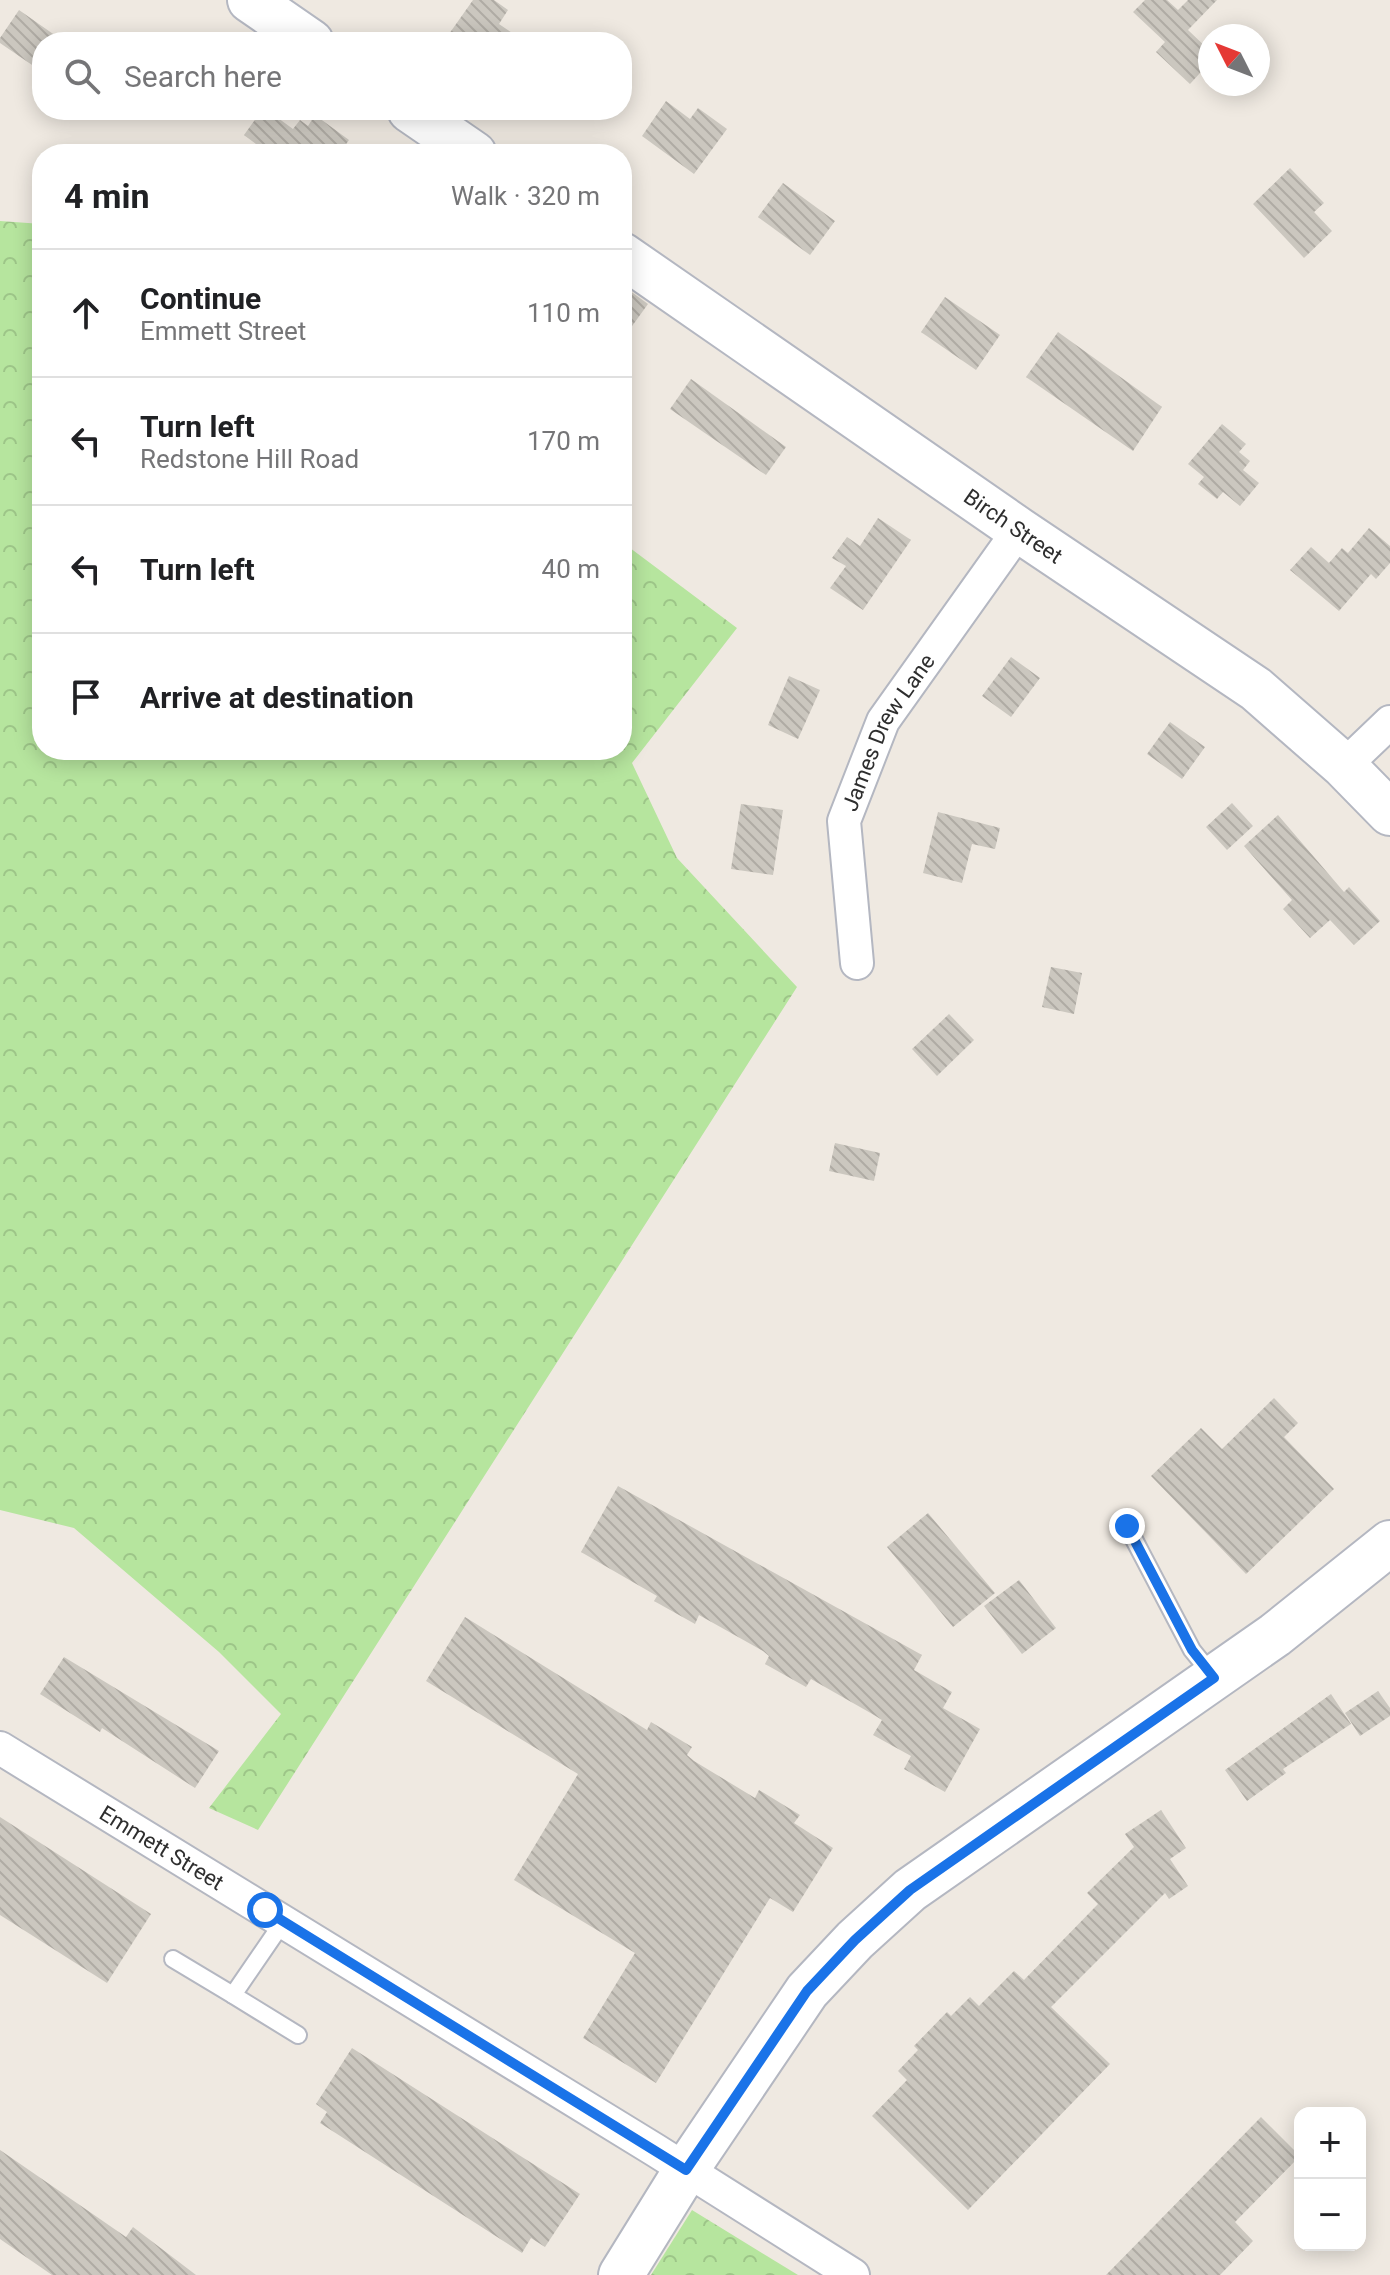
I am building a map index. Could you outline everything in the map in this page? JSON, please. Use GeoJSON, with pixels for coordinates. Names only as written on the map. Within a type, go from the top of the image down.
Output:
{"type":"FeatureCollection","features":[{"type":"Feature","properties":{"kind":"main road"},"geometry":{"type":"LineString","coordinates":[[250,0],[296,32]]}},
{"type":"Feature","properties":{"kind":"main road"},"geometry":{"type":"LineString","coordinates":[[425,120],[459,144]]}},
{"type":"Feature","properties":{"kind":"main road","name":"Birch Street"},"geometry":{"type":"LineString","coordinates":[[632,262],[1019,530],[1256,689],[1344,766],[1390,813]]}},
{"type":"Feature","properties":{"kind":"main road"},"geometry":{"type":"LineString","coordinates":[[621,2275],[686,2170],[807,1991],[855,1940],[910,1890],[1275,1635],[1390,1543]]}},
{"type":"Feature","properties":{"kind":"street","name":"James Drew Lane"},"geometry":{"type":"LineString","coordinates":[[857,963],[844,821],[883,721],[1019,530]]}},
{"type":"Feature","properties":{"kind":"street"},"geometry":{"type":"LineString","coordinates":[[1344,766],[1390,722]]}},
{"type":"Feature","properties":{"kind":"street","name":"Emmett Street"},"geometry":{"type":"LineString","coordinates":[[0,1748],[853,2275]]}},
{"type":"Feature","properties":{"kind":"lane"},"geometry":{"type":"LineString","coordinates":[[1127,1526],[1192,1650],[1214,1678]]}},
{"type":"Feature","properties":{"kind":"lane"},"geometry":{"type":"LineString","coordinates":[[233,1995],[283,1922]]}},
{"type":"Feature","properties":{"kind":"lane"},"geometry":{"type":"LineString","coordinates":[[173,1959],[298,2035]]}},
{"type":"Feature","properties":{"kind":"green space"},"geometry":{"type":"Polygon","coordinates":[[[0,221],[32,223],[32,760],[632,760],[632,549],[737,628],[632,763],[677,858],[797,987],[258,1830],[209,1808],[281,1714],[219,1652],[74,1528],[0,1510],[0,221]]]}},
{"type":"Feature","properties":{"kind":"green space"},"geometry":{"type":"Polygon","coordinates":[[[692,2210],[798,2275],[651,2275],[692,2210]]]}},
{"type":"Feature","properties":{"kind":"building"},"geometry":{"type":"Polygon","coordinates":[[[473,0],[494,0],[508,10],[499,24],[511,32],[450,32],[473,0]]]}},
{"type":"Feature","properties":{"kind":"building"},"geometry":{"type":"Polygon","coordinates":[[[1145,0],[1167,0],[1178,10],[1188,0],[1217,0],[1188,30],[1198,40],[1198,75],[1190,84],[1156,52],[1165,42],[1133,12],[1145,0]]]}},
{"type":"Feature","properties":{"kind":"building"},"geometry":{"type":"Polygon","coordinates":[[[19,10],[50,32],[32,32],[32,65],[0,43],[0,38],[19,10]]]}},
{"type":"Feature","properties":{"kind":"building"},"geometry":{"type":"Polygon","coordinates":[[[666,101],[690,119],[698,108],[727,129],[694,174],[642,136],[666,101]]]}},
{"type":"Feature","properties":{"kind":"building"},"geometry":{"type":"Polygon","coordinates":[[[255,120],[281,120],[293,129],[300,120],[308,126],[312,120],[322,120],[349,140],[346,144],[256,144],[244,135],[255,120]]]}},
{"type":"Feature","properties":{"kind":"building"},"geometry":{"type":"Polygon","coordinates":[[[1290,168],[1324,203],[1314,212],[1332,231],[1304,258],[1253,204],[1290,168]]]}},
{"type":"Feature","properties":{"kind":"building"},"geometry":{"type":"Polygon","coordinates":[[[783,183],[835,221],[810,255],[758,217],[783,183]]]}},
{"type":"Feature","properties":{"kind":"building"},"geometry":{"type":"Polygon","coordinates":[[[632,292],[648,304],[632,326],[632,292]]]}},
{"type":"Feature","properties":{"kind":"building"},"geometry":{"type":"Polygon","coordinates":[[[945,297],[1000,335],[976,370],[921,332],[945,297]]]}},
{"type":"Feature","properties":{"kind":"building"},"geometry":{"type":"Polygon","coordinates":[[[1058,332],[1162,407],[1133,451],[1026,377],[1058,332]]]}},
{"type":"Feature","properties":{"kind":"building"},"geometry":{"type":"Polygon","coordinates":[[[691,379],[786,447],[766,475],[670,409],[691,379]]]}},
{"type":"Feature","properties":{"kind":"building"},"geometry":{"type":"Polygon","coordinates":[[[1222,424],[1246,444],[1239,452],[1250,461],[1243,470],[1259,483],[1240,506],[1223,492],[1217,499],[1198,484],[1204,477],[1188,464],[1222,424]]]}},
{"type":"Feature","properties":{"kind":"building"},"geometry":{"type":"Polygon","coordinates":[[[878,518],[911,540],[863,610],[830,588],[846,566],[832,558],[847,537],[860,546],[878,518]]]}},
{"type":"Feature","properties":{"kind":"building"},"geometry":{"type":"Polygon","coordinates":[[[1369,528],[1390,546],[1390,563],[1376,579],[1371,574],[1339,611],[1290,570],[1311,547],[1329,563],[1342,548],[1348,553],[1369,528]]]}},
{"type":"Feature","properties":{"kind":"building"},"geometry":{"type":"Polygon","coordinates":[[[1011,657],[1040,678],[1011,717],[982,696],[1011,657]]]}},
{"type":"Feature","properties":{"kind":"building"},"geometry":{"type":"Polygon","coordinates":[[[789,676],[820,690],[798,739],[768,725],[789,676]]]}},
{"type":"Feature","properties":{"kind":"building"},"geometry":{"type":"Polygon","coordinates":[[[1170,722],[1205,747],[1182,779],[1147,754],[1170,722]]]}},
{"type":"Feature","properties":{"kind":"building"},"geometry":{"type":"Polygon","coordinates":[[[1232,803],[1253,826],[1227,850],[1206,827],[1232,803]]]}},
{"type":"Feature","properties":{"kind":"building"},"geometry":{"type":"Polygon","coordinates":[[[741,804],[783,810],[773,875],[731,869],[741,804]]]}},
{"type":"Feature","properties":{"kind":"building"},"geometry":{"type":"Polygon","coordinates":[[[938,812],[1000,828],[995,849],[972,844],[962,883],[923,873],[938,812]]]}},
{"type":"Feature","properties":{"kind":"building"},"geometry":{"type":"Polygon","coordinates":[[[1278,815],[1344,892],[1349,887],[1380,921],[1354,945],[1330,920],[1310,938],[1283,909],[1292,900],[1244,846],[1278,815]]]}},
{"type":"Feature","properties":{"kind":"building"},"geometry":{"type":"Polygon","coordinates":[[[1051,967],[1082,973],[1074,1014],[1042,1007],[1051,967]]]}},
{"type":"Feature","properties":{"kind":"building"},"geometry":{"type":"Polygon","coordinates":[[[949,1014],[974,1040],[937,1076],[912,1049],[949,1014]]]}},
{"type":"Feature","properties":{"kind":"building"},"geometry":{"type":"Polygon","coordinates":[[[835,1143],[880,1153],[874,1181],[829,1171],[835,1143]]]}},
{"type":"Feature","properties":{"kind":"building"},"geometry":{"type":"Polygon","coordinates":[[[1274,1398],[1298,1423],[1284,1437],[1334,1489],[1246,1574],[1151,1476],[1201,1428],[1222,1449],[1274,1398]]]}},
{"type":"Feature","properties":{"kind":"building"},"geometry":{"type":"Polygon","coordinates":[[[618,1486],[922,1655],[914,1670],[952,1692],[943,1708],[980,1729],[945,1792],[904,1769],[911,1756],[873,1735],[882,1720],[811,1679],[806,1687],[765,1664],[769,1656],[763,1651],[699,1615],[695,1624],[654,1601],[657,1596],[581,1552],[618,1486]]]}},
{"type":"Feature","properties":{"kind":"building"},"geometry":{"type":"Polygon","coordinates":[[[928,1513],[995,1593],[953,1627],[887,1547],[928,1513]]]}},
{"type":"Feature","properties":{"kind":"building"},"geometry":{"type":"Polygon","coordinates":[[[1019,1580],[1056,1628],[1022,1654],[984,1606],[1019,1580]]]}},
{"type":"Feature","properties":{"kind":"building"},"geometry":{"type":"Polygon","coordinates":[[[465,1617],[647,1730],[651,1722],[692,1747],[687,1755],[694,1761],[755,1798],[759,1790],[800,1815],[794,1823],[833,1848],[793,1912],[770,1898],[656,2083],[583,2038],[635,1953],[514,1880],[578,1774],[426,1681],[465,1617]]]}},
{"type":"Feature","properties":{"kind":"building"},"geometry":{"type":"Polygon","coordinates":[[[64,1657],[219,1751],[195,1788],[102,1728],[100,1732],[40,1694],[64,1657]]]}},
{"type":"Feature","properties":{"kind":"building"},"geometry":{"type":"Polygon","coordinates":[[[1378,1691],[1390,1708],[1390,1716],[1360,1736],[1345,1713],[1378,1691]]]}},
{"type":"Feature","properties":{"kind":"building"},"geometry":{"type":"Polygon","coordinates":[[[1331,1694],[1351,1724],[1283,1769],[1286,1773],[1247,1801],[1225,1770],[1331,1694]]]}},
{"type":"Feature","properties":{"kind":"building"},"geometry":{"type":"Polygon","coordinates":[[[1161,1810],[1186,1848],[1170,1859],[1188,1886],[1169,1899],[1165,1893],[1051,2007],[1110,2064],[968,2210],[872,2116],[907,2080],[898,2071],[918,2050],[914,2046],[947,2012],[951,2016],[970,1997],[979,2006],[1014,1971],[1024,1980],[1098,1904],[1087,1893],[1134,1847],[1125,1834],[1161,1810]]]}},
{"type":"Feature","properties":{"kind":"building"},"geometry":{"type":"Polygon","coordinates":[[[0,1817],[151,1914],[107,1983],[0,1915],[0,1817]]]}},
{"type":"Feature","properties":{"kind":"building"},"geometry":{"type":"Polygon","coordinates":[[[352,2048],[580,2194],[545,2247],[531,2238],[522,2253],[320,2123],[327,2112],[316,2104],[352,2048]]]}},
{"type":"Feature","properties":{"kind":"building"},"geometry":{"type":"Polygon","coordinates":[[[1261,2117],[1294,2150],[1294,2162],[1235,2222],[1253,2241],[1220,2275],[1106,2275],[1261,2117]]]}},
{"type":"Feature","properties":{"kind":"building"},"geometry":{"type":"Polygon","coordinates":[[[0,2150],[126,2237],[133,2227],[196,2275],[52,2275],[0,2239],[0,2150]]]}},
{"type":"Feature","properties":{"kind":"route"},"geometry":{"type":"LineString","coordinates":[[265,1910],[686,2170],[807,1991],[855,1940],[910,1890],[1214,1678],[1192,1650],[1127,1526]]}}]}
